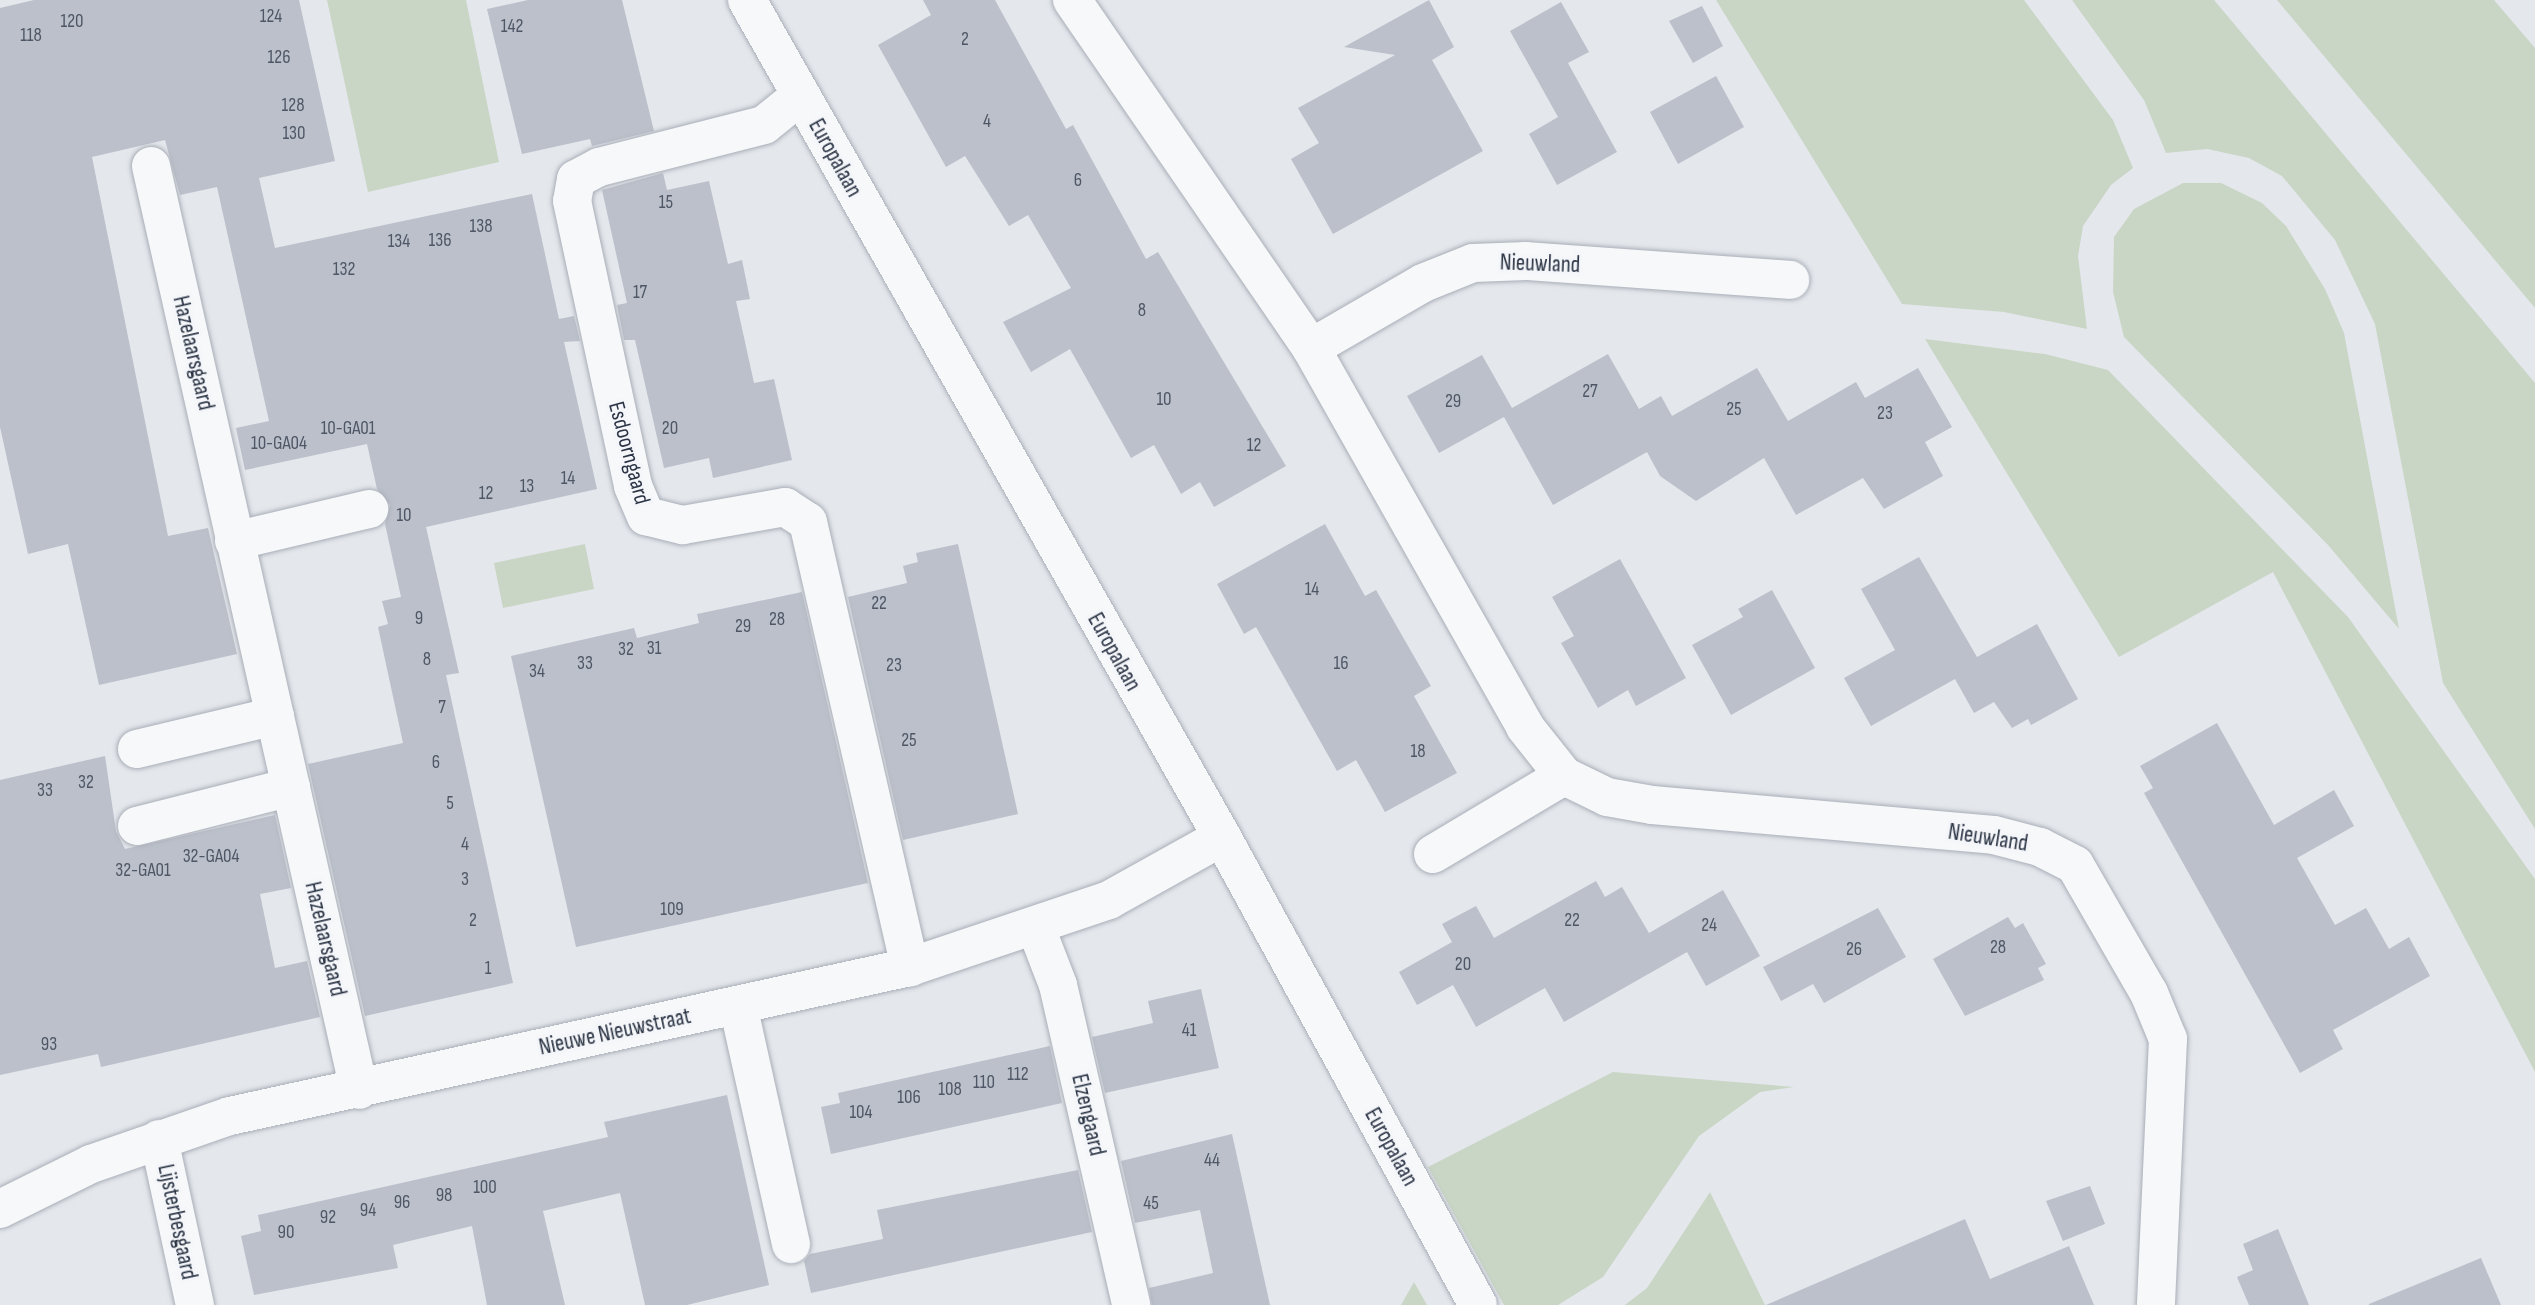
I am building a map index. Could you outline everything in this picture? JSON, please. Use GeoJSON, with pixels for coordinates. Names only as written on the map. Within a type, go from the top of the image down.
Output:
{"type":"FeatureCollection","features":[{"type":"Feature","properties":{"kind":"street","name":"Europalaan"},"geometry":{"type":"LineString","coordinates":[[747,0],[1222,837],[1478,1305]]}},
{"type":"Feature","properties":{"kind":"street","name":"Nieuwland"},"geometry":{"type":"LineString","coordinates":[[1072,0],[1311,348],[1525,727],[1564,776],[1608,797],[1652,805],[1994,835],[2040,847],[2075,865],[2149,993],[2168,1039],[2156,1305]]}},
{"type":"Feature","properties":{"kind":"street","name":"Esdoorngaard"},"geometry":{"type":"LineString","coordinates":[[800,96],[764,125],[598,167],[576,179],[572,201],[633,486],[646,516],[683,525],[785,507],[808,522],[910,967]]}},
{"type":"Feature","properties":{"kind":"street","name":"Hazelaarsgaard"},"geometry":{"type":"LineString","coordinates":[[151,166],[359,1090]]}},
{"type":"Feature","properties":{"kind":"street","name":"Nieuwland"},"geometry":{"type":"LineString","coordinates":[[1311,348],[1423,283],[1473,263],[1526,261],[1790,280]]}},
{"type":"Feature","properties":{"kind":"street"},"geometry":{"type":"LineString","coordinates":[[234,541],[369,509]]}},
{"type":"Feature","properties":{"kind":"street"},"geometry":{"type":"LineString","coordinates":[[137,749],[275,716]]}},
{"type":"Feature","properties":{"kind":"street"},"geometry":{"type":"LineString","coordinates":[[1433,854],[1564,776]]}},
{"type":"Feature","properties":{"kind":"street"},"geometry":{"type":"LineString","coordinates":[[136,826],[290,787]]}},
{"type":"Feature","properties":{"kind":"street","name":"Nieuwe Nieuwstraat"},"geometry":{"type":"LineString","coordinates":[[0,1209],[159,1139],[230,1116],[359,1090],[910,967],[1036,929],[1109,900],[1222,837]]}},
{"type":"Feature","properties":{"kind":"street","name":"Elzengaard"},"geometry":{"type":"LineString","coordinates":[[1036,929],[1058,985],[1131,1305]]}},
{"type":"Feature","properties":{"kind":"street"},"geometry":{"type":"LineString","coordinates":[[738,1005],[792,1244]]}},
{"type":"Feature","properties":{"kind":"street","name":"Lijsterbesgaard"},"geometry":{"type":"LineString","coordinates":[[159,1139],[195,1305]]}},
{"type":"Feature","properties":{"kind":"green space"},"geometry":{"type":"Polygon","coordinates":[[[327,0],[466,0],[499,162],[368,192],[327,0]]]}},
{"type":"Feature","properties":{"kind":"green space"},"geometry":{"type":"Polygon","coordinates":[[[1716,0],[2024,0],[2113,120],[2133,168],[2111,185],[2083,226],[2078,256],[2087,329],[2004,312],[1902,304],[1716,0]]]}},
{"type":"Feature","properties":{"kind":"green space"},"geometry":{"type":"Polygon","coordinates":[[[2072,0],[2214,0],[2535,383],[2535,829],[2443,683],[2375,324],[2335,240],[2282,176],[2249,158],[2207,149],[2166,153],[2144,100],[2072,0]]]}},
{"type":"Feature","properties":{"kind":"green space"},"geometry":{"type":"Polygon","coordinates":[[[2277,0],[2494,0],[2535,48],[2535,308],[2277,0]]]}},
{"type":"Feature","properties":{"kind":"green space"},"geometry":{"type":"Polygon","coordinates":[[[2183,183],[2221,183],[2262,203],[2286,226],[2325,289],[2344,333],[2399,629],[2328,545],[2124,337],[2113,292],[2114,237],[2134,209],[2183,183]]]}},
{"type":"Feature","properties":{"kind":"green space"},"geometry":{"type":"Polygon","coordinates":[[[1925,339],[2045,354],[2108,370],[2348,617],[2535,879],[2535,1072],[2273,572],[2119,657],[1925,339]]]}},
{"type":"Feature","properties":{"kind":"green space"},"geometry":{"type":"Polygon","coordinates":[[[585,544],[594,589],[503,608],[494,563],[585,544]]]}},
{"type":"Feature","properties":{"kind":"green space"},"geometry":{"type":"Polygon","coordinates":[[[1613,1072],[1794,1087],[1760,1092],[1699,1136],[1603,1277],[1558,1305],[1504,1305],[1428,1167],[1613,1072]]]}},
{"type":"Feature","properties":{"kind":"green space"},"geometry":{"type":"Polygon","coordinates":[[[1710,1192],[1765,1305],[1625,1305],[1647,1288],[1710,1192]]]}},
{"type":"Feature","properties":{"kind":"green space"},"geometry":{"type":"Polygon","coordinates":[[[1414,1282],[1427,1305],[1401,1305],[1414,1282]]]}},
{"type":"Feature","properties":{"kind":"building"},"geometry":{"type":"Polygon","coordinates":[[[34,0],[299,0],[335,161],[259,178],[275,248],[532,194],[559,319],[574,316],[580,341],[564,342],[597,489],[426,527],[459,673],[446,675],[513,983],[365,1016],[308,764],[403,743],[378,627],[388,624],[382,601],[401,597],[385,524],[390,505],[377,489],[367,444],[245,470],[236,428],[269,421],[217,187],[180,195],[165,140],[92,157],[168,536],[208,528],[237,654],[99,685],[68,544],[28,554],[0,427],[0,8],[34,0]]]}},
{"type":"Feature","properties":{"kind":"building"},"geometry":{"type":"Polygon","coordinates":[[[528,0],[622,0],[654,131],[592,146],[590,139],[522,154],[487,9],[528,0]]]}},
{"type":"Feature","properties":{"kind":"building"},"geometry":{"type":"Polygon","coordinates":[[[923,0],[995,0],[1066,129],[1073,125],[1146,259],[1158,252],[1286,466],[1214,507],[1200,482],[1181,494],[1154,445],[1131,458],[1070,349],[1031,372],[1003,322],[1071,288],[1028,215],[1009,226],[965,156],[946,167],[878,45],[931,15],[923,0]]]}},
{"type":"Feature","properties":{"kind":"building"},"geometry":{"type":"Polygon","coordinates":[[[1429,0],[1454,47],[1432,60],[1483,151],[1333,234],[1291,159],[1319,143],[1298,108],[1395,55],[1344,47],[1429,0]]]}},
{"type":"Feature","properties":{"kind":"building"},"geometry":{"type":"Polygon","coordinates":[[[1561,2],[1589,52],[1568,63],[1617,152],[1557,185],[1529,134],[1558,117],[1510,31],[1561,2]]]}},
{"type":"Feature","properties":{"kind":"building"},"geometry":{"type":"Polygon","coordinates":[[[1702,6],[1723,46],[1693,63],[1669,21],[1702,6]]]}},
{"type":"Feature","properties":{"kind":"building"},"geometry":{"type":"Polygon","coordinates":[[[1716,76],[1744,127],[1678,164],[1650,112],[1716,76]]]}},
{"type":"Feature","properties":{"kind":"building"},"geometry":{"type":"Polygon","coordinates":[[[663,173],[667,190],[709,181],[728,264],[742,260],[750,299],[736,301],[754,383],[774,379],[792,460],[713,478],[709,458],[664,468],[635,340],[624,340],[617,305],[627,303],[602,190],[663,173]]]}},
{"type":"Feature","properties":{"kind":"building"},"geometry":{"type":"Polygon","coordinates":[[[1608,354],[1639,409],[1661,396],[1672,416],[1757,368],[1788,421],[1856,382],[1865,398],[1918,368],[1952,427],[1925,442],[1943,476],[1884,509],[1863,478],[1796,515],[1764,458],[1696,501],[1660,476],[1647,452],[1553,505],[1504,417],[1439,453],[1407,396],[1482,355],[1512,408],[1608,354]]]}},
{"type":"Feature","properties":{"kind":"building"},"geometry":{"type":"Polygon","coordinates":[[[1325,524],[1365,596],[1376,590],[1431,686],[1414,696],[1457,773],[1385,812],[1356,760],[1337,771],[1256,627],[1244,634],[1217,584],[1325,524]]]}},
{"type":"Feature","properties":{"kind":"building"},"geometry":{"type":"Polygon","coordinates":[[[958,544],[1018,814],[903,840],[848,597],[907,583],[903,566],[918,562],[916,553],[958,544]]]}},
{"type":"Feature","properties":{"kind":"building"},"geometry":{"type":"Polygon","coordinates":[[[1919,557],[1977,657],[2037,624],[2078,699],[2031,725],[2028,719],[2012,728],[1994,702],[1974,713],[1955,679],[1871,726],[1844,678],[1895,650],[1861,589],[1919,557]]]}},
{"type":"Feature","properties":{"kind":"building"},"geometry":{"type":"Polygon","coordinates":[[[1620,559],[1686,678],[1636,706],[1628,690],[1598,708],[1561,643],[1574,636],[1552,597],[1620,559]]]}},
{"type":"Feature","properties":{"kind":"building"},"geometry":{"type":"Polygon","coordinates":[[[1772,590],[1815,668],[1731,715],[1692,645],[1743,617],[1738,609],[1772,590]]]}},
{"type":"Feature","properties":{"kind":"building"},"geometry":{"type":"Polygon","coordinates":[[[802,592],[868,883],[576,947],[511,656],[634,628],[637,638],[699,623],[697,614],[802,592]]]}},
{"type":"Feature","properties":{"kind":"building"},"geometry":{"type":"Polygon","coordinates":[[[2217,723],[2274,825],[2334,790],[2354,826],[2297,858],[2335,925],[2366,908],[2389,949],[2409,937],[2430,976],[2333,1030],[2343,1049],[2300,1073],[2144,793],[2153,788],[2140,766],[2217,723]]]}},
{"type":"Feature","properties":{"kind":"building"},"geometry":{"type":"Polygon","coordinates":[[[105,756],[116,831],[125,849],[275,815],[291,888],[260,894],[275,968],[307,961],[320,1017],[101,1067],[98,1054],[0,1075],[0,780],[105,756]]]}},
{"type":"Feature","properties":{"kind":"building"},"geometry":{"type":"Polygon","coordinates":[[[1596,881],[1605,897],[1622,887],[1649,933],[1723,890],[1760,956],[1706,986],[1687,952],[1564,1022],[1545,988],[1476,1027],[1453,985],[1417,1005],[1399,972],[1452,942],[1442,924],[1476,906],[1494,938],[1596,881]]]}},
{"type":"Feature","properties":{"kind":"building"},"geometry":{"type":"Polygon","coordinates":[[[1878,908],[1906,957],[1824,1003],[1813,984],[1781,1001],[1763,967],[1878,908]]]}},
{"type":"Feature","properties":{"kind":"building"},"geometry":{"type":"Polygon","coordinates":[[[2008,917],[2015,928],[2023,923],[2046,964],[2038,968],[2044,980],[1965,1016],[1933,959],[2008,917]]]}},
{"type":"Feature","properties":{"kind":"building"},"geometry":{"type":"Polygon","coordinates":[[[1201,989],[1219,1068],[1105,1093],[1092,1037],[1153,1023],[1148,1001],[1201,989]]]}},
{"type":"Feature","properties":{"kind":"building"},"geometry":{"type":"Polygon","coordinates":[[[1050,1046],[1062,1103],[831,1154],[821,1107],[840,1103],[838,1093],[1050,1046]]]}},
{"type":"Feature","properties":{"kind":"building"},"geometry":{"type":"Polygon","coordinates":[[[727,1095],[769,1285],[687,1305],[645,1305],[620,1193],[543,1211],[565,1305],[487,1305],[472,1226],[393,1245],[398,1268],[254,1295],[241,1236],[261,1231],[258,1215],[608,1137],[604,1122],[727,1095]]]}},
{"type":"Feature","properties":{"kind":"building"},"geometry":{"type":"Polygon","coordinates":[[[1232,1134],[1270,1305],[1152,1305],[1149,1288],[1213,1273],[1200,1210],[1135,1223],[1121,1161],[1232,1134]]]}},
{"type":"Feature","properties":{"kind":"building"},"geometry":{"type":"Polygon","coordinates":[[[1078,1170],[1092,1232],[811,1293],[804,1261],[810,1254],[883,1239],[877,1210],[1078,1170]]]}},
{"type":"Feature","properties":{"kind":"building"},"geometry":{"type":"Polygon","coordinates":[[[2090,1186],[2105,1224],[2063,1241],[2046,1201],[2090,1186]]]}},
{"type":"Feature","properties":{"kind":"building"},"geometry":{"type":"Polygon","coordinates":[[[1965,1219],[1990,1279],[2069,1246],[2094,1305],[1766,1305],[1965,1219]]]}},
{"type":"Feature","properties":{"kind":"building"},"geometry":{"type":"Polygon","coordinates":[[[2278,1229],[2309,1305],[2249,1305],[2237,1277],[2253,1270],[2243,1244],[2278,1229]]]}},
{"type":"Feature","properties":{"kind":"building"},"geometry":{"type":"Polygon","coordinates":[[[2481,1258],[2501,1305],[2369,1305],[2369,1304],[2481,1258]]]}}]}
